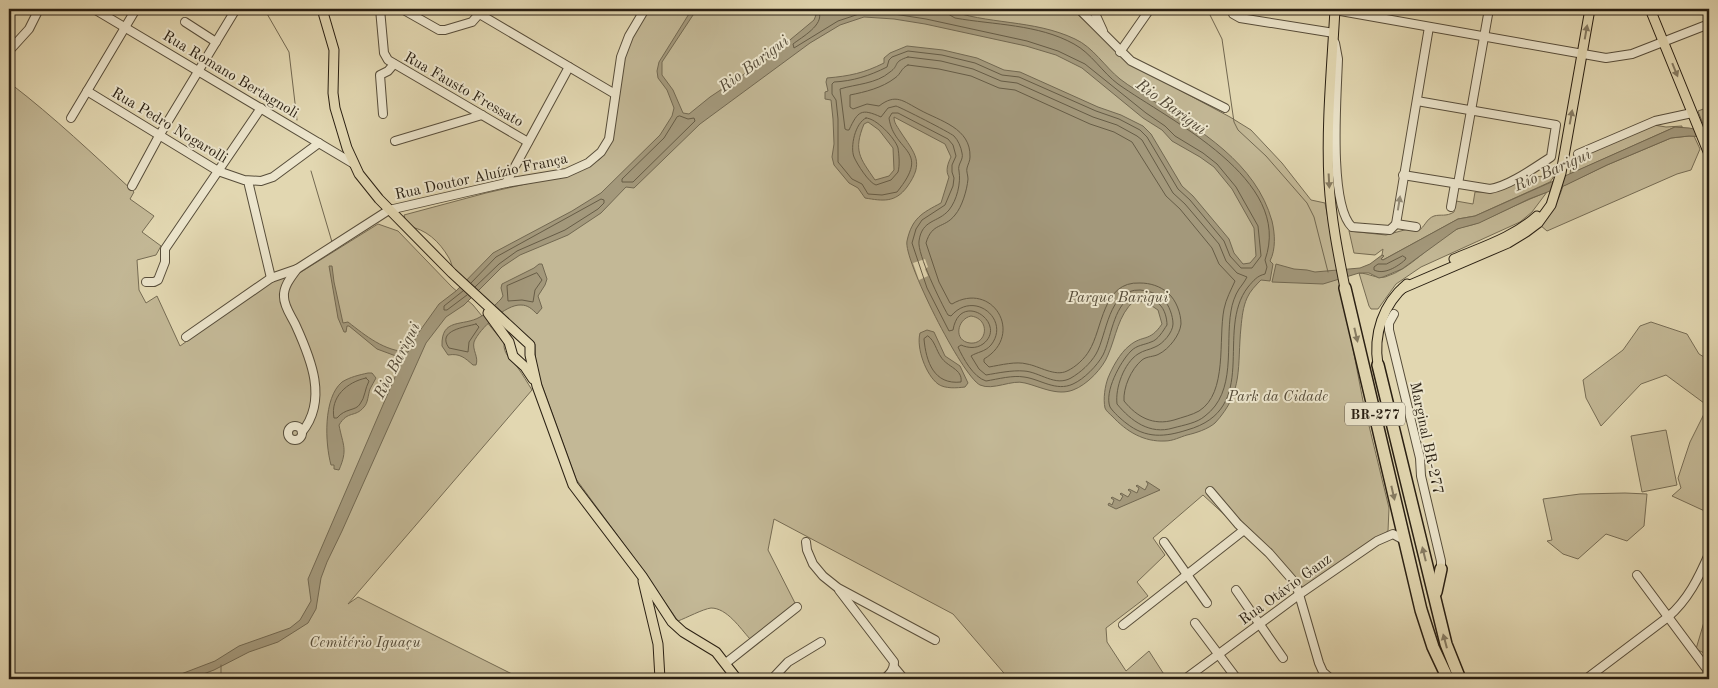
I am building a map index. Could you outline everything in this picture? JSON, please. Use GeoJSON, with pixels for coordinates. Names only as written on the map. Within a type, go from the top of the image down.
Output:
{"type":"FeatureCollection","features":[{"type":"Feature","properties":{"kind":"highway","name":"BR-277"},"geometry":{"type":"LineString","coordinates":[[1345,288],[1421,610],[1433,648],[1448,679]]}},
{"type":"Feature","properties":{"kind":"highway","name":"BR-277"},"geometry":{"type":"LineString","coordinates":[[1378,364],[1446,644],[1460,679]]}},
{"type":"Feature","properties":{"kind":"highway"},"geometry":{"type":"LineString","coordinates":[[1436,602],[1437,582],[1441,569]]}},
{"type":"Feature","properties":{"kind":"highway"},"geometry":{"type":"LineString","coordinates":[[1421,610],[1430,647],[1441,679]]}},
{"type":"Feature","properties":{"kind":"main road"},"geometry":{"type":"LineString","coordinates":[[322,9],[334,50],[332,93],[335,108],[354,164],[372,191],[390,210],[476,296],[498,321],[525,341],[531,348],[530,355],[537,386],[571,480],[642,576],[675,626],[711,648],[726,663],[737,679]]}},
{"type":"Feature","properties":{"kind":"main road"},"geometry":{"type":"LineString","coordinates":[[1378,364],[1376,343],[1380,324],[1389,304],[1403,288],[1429,270],[1501,239],[1526,225],[1539,214],[1557,190],[1590,9]]}},
{"type":"Feature","properties":{"kind":"main road"},"geometry":{"type":"LineString","coordinates":[[1650,9],[1708,151]]}},
{"type":"Feature","properties":{"kind":"main road"},"geometry":{"type":"LineString","coordinates":[[1335,10],[1328,146],[1329,180],[1332,217],[1345,288]]}},
{"type":"Feature","properties":{"kind":"main road"},"geometry":{"type":"LineString","coordinates":[[498,321],[511,347],[513,356],[518,359],[537,386]]}},
{"type":"Feature","properties":{"kind":"main road"},"geometry":{"type":"LineString","coordinates":[[511,347],[517,341],[525,341]]}},
{"type":"Feature","properties":{"kind":"main road"},"geometry":{"type":"LineString","coordinates":[[518,359],[524,359],[530,355]]}},
{"type":"Feature","properties":{"kind":"main road"},"geometry":{"type":"LineString","coordinates":[[642,576],[658,644],[660,679]]}},
{"type":"Feature","properties":{"kind":"street"},"geometry":{"type":"LineString","coordinates":[[9,52],[28,29],[39,9]]}},
{"type":"Feature","properties":{"kind":"street","name":"Rua Romano Bertagnoli"},"geometry":{"type":"LineString","coordinates":[[94,9],[354,164]]}},
{"type":"Feature","properties":{"kind":"street"},"geometry":{"type":"LineString","coordinates":[[71,118],[136,9]]}},
{"type":"Feature","properties":{"kind":"street"},"geometry":{"type":"LineString","coordinates":[[132,186],[159,136],[236,9]]}},
{"type":"Feature","properties":{"kind":"street","name":"Rua Fausto Fressato"},"geometry":{"type":"LineString","coordinates":[[380,9],[386,58],[528,142]]}},
{"type":"Feature","properties":{"kind":"street"},"geometry":{"type":"LineString","coordinates":[[402,9],[439,30],[472,22],[488,9]]}},
{"type":"Feature","properties":{"kind":"street"},"geometry":{"type":"LineString","coordinates":[[471,9],[615,94]]}},
{"type":"Feature","properties":{"kind":"street","name":"Rua Doutor Aluízio França"},"geometry":{"type":"LineString","coordinates":[[186,337],[271,278],[297,269],[390,210],[506,183],[566,173],[582,167],[595,158],[606,147],[609,139],[618,67],[625,45],[644,9]]}},
{"type":"Feature","properties":{"kind":"street"},"geometry":{"type":"LineString","coordinates":[[1079,9],[1120,52],[1136,64],[1225,108]]}},
{"type":"Feature","properties":{"kind":"street"},"geometry":{"type":"LineString","coordinates":[[1093,9],[1104,35]]}},
{"type":"Feature","properties":{"kind":"street"},"geometry":{"type":"LineString","coordinates":[[1120,52],[1150,9]]}},
{"type":"Feature","properties":{"kind":"street"},"geometry":{"type":"LineString","coordinates":[[1451,206],[1489,9]]}},
{"type":"Feature","properties":{"kind":"street"},"geometry":{"type":"LineString","coordinates":[[1335,10],[1606,58],[1632,54],[1709,24]]}},
{"type":"Feature","properties":{"kind":"street"},"geometry":{"type":"LineString","coordinates":[[1232,11],[1240,18],[1334,36],[1338,59],[1336,165],[1346,218],[1352,227],[1387,231],[1394,226],[1416,227]]}},
{"type":"Feature","properties":{"kind":"street"},"geometry":{"type":"LineString","coordinates":[[184,22],[216,42]]}},
{"type":"Feature","properties":{"kind":"street"},"geometry":{"type":"LineString","coordinates":[[1394,226],[1429,27]]}},
{"type":"Feature","properties":{"kind":"street"},"geometry":{"type":"LineString","coordinates":[[383,114],[380,75],[388,71],[394,64]]}},
{"type":"Feature","properties":{"kind":"street"},"geometry":{"type":"LineString","coordinates":[[506,183],[568,67]]}},
{"type":"Feature","properties":{"kind":"street","name":"Rua Pedro Nogarolli"},"geometry":{"type":"LineString","coordinates":[[87,91],[218,171],[248,181],[261,182],[274,177],[319,143]]}},
{"type":"Feature","properties":{"kind":"street"},"geometry":{"type":"LineString","coordinates":[[1403,175],[1483,188],[1496,188],[1551,158],[1556,126],[1416,101]]}},
{"type":"Feature","properties":{"kind":"street"},"geometry":{"type":"LineString","coordinates":[[146,282],[158,280],[165,262],[165,249],[261,108]]}},
{"type":"Feature","properties":{"kind":"street"},"geometry":{"type":"LineString","coordinates":[[395,141],[482,116]]}},
{"type":"Feature","properties":{"kind":"street"},"geometry":{"type":"LineString","coordinates":[[1578,154],[1654,121],[1693,116]]}},
{"type":"Feature","properties":{"kind":"street"},"geometry":{"type":"LineString","coordinates":[[248,181],[271,278]]}},
{"type":"Feature","properties":{"kind":"street"},"geometry":{"type":"LineString","coordinates":[[297,269],[288,282],[284,298],[309,355],[316,385],[312,414],[302,432]]}},
{"type":"Feature","properties":{"kind":"street","name":"Marginal BR-277"},"geometry":{"type":"LineString","coordinates":[[1394,314],[1389,327],[1420,458],[1420,467],[1441,561],[1441,569]]}},
{"type":"Feature","properties":{"kind":"street"},"geometry":{"type":"LineString","coordinates":[[1403,468],[1420,467]]}},
{"type":"Feature","properties":{"kind":"street"},"geometry":{"type":"LineString","coordinates":[[1210,491],[1244,530],[1287,571],[1296,584],[1319,663],[1323,672],[1331,679]]}},
{"type":"Feature","properties":{"kind":"street"},"geometry":{"type":"LineString","coordinates":[[1123,625],[1244,530]]}},
{"type":"Feature","properties":{"kind":"street","name":"Rua Otávio Ganz"},"geometry":{"type":"LineString","coordinates":[[1185,679],[1300,594],[1377,541],[1392,534],[1404,540]]}},
{"type":"Feature","properties":{"kind":"street"},"geometry":{"type":"LineString","coordinates":[[806,542],[813,564],[823,576],[838,588],[935,640]]}},
{"type":"Feature","properties":{"kind":"street"},"geometry":{"type":"LineString","coordinates":[[1164,542],[1207,603]]}},
{"type":"Feature","properties":{"kind":"street"},"geometry":{"type":"LineString","coordinates":[[1586,679],[1679,607],[1690,592],[1709,554]]}},
{"type":"Feature","properties":{"kind":"street"},"geometry":{"type":"LineString","coordinates":[[1638,575],[1709,672]]}},
{"type":"Feature","properties":{"kind":"street"},"geometry":{"type":"LineString","coordinates":[[838,588],[894,662],[892,672],[884,679]]}},
{"type":"Feature","properties":{"kind":"street"},"geometry":{"type":"LineString","coordinates":[[1236,590],[1283,658]]}},
{"type":"Feature","properties":{"kind":"street"},"geometry":{"type":"LineString","coordinates":[[857,614],[868,604]]}},
{"type":"Feature","properties":{"kind":"street"},"geometry":{"type":"LineString","coordinates":[[726,663],[797,607]]}},
{"type":"Feature","properties":{"kind":"street"},"geometry":{"type":"LineString","coordinates":[[1195,623],[1237,679]]}},
{"type":"Feature","properties":{"kind":"street"},"geometry":{"type":"LineString","coordinates":[[772,679],[788,662],[821,642]]}},
{"type":"Feature","properties":{"kind":"street"},"geometry":{"type":"LineString","coordinates":[[894,667],[904,679]]}},
{"type":"Feature","properties":{"kind":"green space","name":"Parque Barigui"},"geometry":{"type":"Polygon","coordinates":[[[650,9],[1072,9],[1129,63],[1251,130],[1282,163],[1311,200],[1325,203],[1363,401],[1389,508],[1388,531],[1304,588],[1203,495],[1153,538],[1165,555],[1137,582],[1148,596],[1106,628],[1107,642],[1126,671],[1149,651],[1167,679],[1009,679],[953,614],[774,519],[768,550],[796,605],[750,639],[733,619],[717,609],[711,608],[678,621],[576,479],[536,369],[535,344],[494,311],[455,273],[449,258],[441,246],[426,233],[407,226],[404,215],[585,168],[600,159],[608,148],[613,135],[620,70],[629,43],[650,9]]]}},
{"type":"Feature","properties":{"kind":"green space","name":"Cemitério Iguaçu"},"geometry":{"type":"Polygon","coordinates":[[[9,84],[43,110],[89,150],[134,192],[130,199],[154,216],[142,232],[161,246],[156,255],[137,260],[139,290],[146,303],[157,296],[180,346],[273,281],[301,272],[378,224],[398,231],[452,287],[473,305],[504,343],[506,354],[518,368],[532,390],[348,604],[358,597],[522,679],[9,679],[9,84]]]}},
{"type":"Feature","properties":{"kind":"green space"},"geometry":{"type":"Polygon","coordinates":[[[1706,108],[1709,110],[1709,132],[1706,132],[1698,111],[1706,108]]]}},
{"type":"Feature","properties":{"kind":"green space"},"geometry":{"type":"Polygon","coordinates":[[[1654,125],[1666,127],[1682,126],[1682,128],[1675,127],[1570,174],[1571,166],[1577,158],[1654,125]]]}},
{"type":"Feature","properties":{"kind":"green space"},"geometry":{"type":"Polygon","coordinates":[[[1694,136],[1700,149],[1691,170],[1677,174],[1547,231],[1540,225],[1554,207],[1563,186],[1671,138],[1694,136]]]}},
{"type":"Feature","properties":{"kind":"green space"},"geometry":{"type":"Polygon","coordinates":[[[1555,175],[1550,182],[1475,216],[1458,219],[1383,260],[1381,259],[1384,256],[1382,255],[1383,249],[1375,255],[1354,253],[1349,231],[1386,235],[1408,229],[1418,231],[1431,217],[1454,212],[1456,201],[1473,204],[1475,192],[1487,192],[1513,182],[1523,185],[1534,177],[1555,175]]]}},
{"type":"Feature","properties":{"kind":"green space"},"geometry":{"type":"Polygon","coordinates":[[[1547,192],[1532,212],[1520,222],[1421,267],[1396,284],[1378,309],[1371,309],[1369,306],[1359,273],[1385,277],[1395,273],[1455,230],[1477,223],[1547,192]]]}},
{"type":"Feature","properties":{"kind":"green space"},"geometry":{"type":"Polygon","coordinates":[[[1651,322],[1687,334],[1699,354],[1709,360],[1709,513],[1672,496],[1681,488],[1678,478],[1690,442],[1708,406],[1666,375],[1641,384],[1601,426],[1586,398],[1583,380],[1623,350],[1640,326],[1651,322]]]}},
{"type":"Feature","properties":{"kind":"green space"},"geometry":{"type":"Polygon","coordinates":[[[1666,430],[1677,485],[1642,492],[1631,436],[1666,430]]]}},
{"type":"Feature","properties":{"kind":"green space"},"geometry":{"type":"Polygon","coordinates":[[[1580,494],[1647,494],[1644,526],[1627,541],[1606,534],[1578,559],[1563,554],[1547,541],[1552,540],[1543,499],[1580,494]]]}},
{"type":"Feature","properties":{"kind":"green space"},"geometry":{"type":"Polygon","coordinates":[[[1709,570],[1709,651],[1706,654],[1696,649],[1704,622],[1704,582],[1709,570]]]}},
{"type":"Feature","properties":{"kind":"water"},"geometry":{"type":"Polygon","coordinates":[[[692,9],[697,9],[662,62],[662,75],[673,90],[683,113],[689,114],[710,97],[767,59],[814,20],[816,15],[792,9],[946,9],[978,18],[1043,28],[1075,39],[1093,52],[1124,82],[1189,123],[1224,150],[1240,165],[1264,200],[1272,221],[1274,236],[1274,246],[1270,261],[1273,264],[1270,281],[1261,280],[1248,295],[1241,323],[1239,366],[1235,389],[1224,412],[1215,423],[1205,429],[1174,440],[1157,441],[1136,435],[1118,422],[1106,410],[1104,401],[1106,385],[1122,353],[1134,342],[1153,334],[1162,324],[1158,310],[1146,302],[1134,301],[1124,313],[1108,355],[1102,365],[1094,376],[1078,388],[1061,392],[1020,382],[991,387],[980,385],[972,377],[960,361],[935,316],[908,252],[907,241],[915,222],[923,213],[941,203],[949,177],[947,170],[951,157],[945,144],[894,117],[896,124],[914,152],[917,164],[916,171],[907,187],[898,196],[888,200],[865,198],[858,188],[849,183],[834,165],[832,157],[834,144],[831,100],[825,99],[825,92],[828,91],[827,78],[863,72],[884,63],[884,58],[890,53],[907,46],[943,50],[977,58],[1004,70],[1020,72],[1143,126],[1151,134],[1182,186],[1193,196],[1229,239],[1234,253],[1243,264],[1250,263],[1256,256],[1254,228],[1232,189],[1214,167],[1172,141],[1162,130],[1143,118],[1082,68],[1056,55],[1026,46],[925,24],[864,17],[840,25],[810,43],[700,124],[634,188],[626,187],[601,213],[568,235],[520,255],[502,267],[464,305],[446,317],[426,343],[327,562],[321,578],[316,609],[308,623],[278,642],[249,652],[214,670],[190,679],[168,679],[215,661],[239,646],[290,628],[300,620],[311,601],[308,579],[404,359],[377,349],[349,326],[347,326],[346,332],[344,332],[338,318],[329,266],[332,266],[343,323],[348,322],[383,346],[408,352],[419,332],[439,304],[456,291],[493,253],[572,211],[601,193],[660,135],[672,116],[674,108],[667,90],[658,78],[659,62],[692,9]],[[868,122],[864,124],[859,148],[865,166],[875,180],[889,176],[894,170],[893,148],[879,130],[868,122]],[[971,316],[966,318],[960,325],[959,334],[965,341],[976,343],[983,336],[984,326],[977,318],[971,316]]]}},
{"type":"Feature","properties":{"kind":"water"},"geometry":{"type":"Polygon","coordinates":[[[1675,127],[1709,132],[1709,137],[1689,136],[1671,138],[1607,165],[1566,185],[1529,199],[1479,223],[1457,229],[1402,269],[1383,277],[1379,278],[1369,273],[1359,273],[1323,284],[1272,282],[1276,264],[1315,272],[1360,268],[1370,264],[1382,255],[1384,256],[1381,259],[1383,260],[1458,219],[1475,216],[1675,127]]]}},
{"type":"Feature","properties":{"kind":"water"},"geometry":{"type":"Polygon","coordinates":[[[542,264],[547,279],[538,296],[542,308],[537,314],[532,309],[521,305],[508,309],[494,318],[481,331],[474,342],[477,359],[476,365],[473,365],[459,355],[448,355],[442,346],[445,331],[449,327],[473,320],[486,313],[503,296],[502,284],[542,264]]]}},
{"type":"Feature","properties":{"kind":"water"},"geometry":{"type":"Polygon","coordinates":[[[927,330],[934,332],[945,356],[960,366],[968,383],[965,387],[951,388],[941,386],[934,380],[926,368],[919,346],[919,339],[920,333],[927,330]]]}},
{"type":"Feature","properties":{"kind":"water"},"geometry":{"type":"Polygon","coordinates":[[[372,373],[376,378],[365,405],[358,412],[345,417],[339,425],[344,452],[339,470],[334,469],[329,456],[327,433],[331,399],[342,382],[351,377],[372,373]]]}},
{"type":"Feature","properties":{"kind":"water"},"geometry":{"type":"Polygon","coordinates":[[[1146,481],[1160,490],[1116,509],[1108,505],[1109,503],[1112,505],[1114,500],[1112,497],[1120,501],[1123,496],[1121,493],[1128,497],[1131,492],[1129,489],[1137,493],[1139,488],[1137,485],[1145,490],[1148,484],[1146,481]]]}},
{"type":"Feature","properties":{"kind":"pier"},"geometry":{"type":"Polygon","coordinates":[[[925,259],[928,267],[925,269],[928,276],[919,280],[913,263],[925,259]]]}},
{"type":"Feature","properties":{"kind":"waterway"},"geometry":{"type":"LineString","coordinates":[[1207,9],[1222,39],[1234,122],[1238,130],[1266,156],[1307,203],[1314,217],[1328,272]]}},
{"type":"Feature","properties":{"kind":"waterway"},"geometry":{"type":"LineString","coordinates":[[266,12],[289,52],[297,120]]}},
{"type":"Feature","properties":{"kind":"waterway"},"geometry":{"type":"LineString","coordinates":[[311,171],[332,242]]}},
{"type":"Feature","properties":{"kind":"waterway"},"geometry":{"type":"LineString","coordinates":[[221,665],[221,679]]}},
{"type":"Feature","properties":{"kind":"water label","name":"Rio Barigui"},"geometry":{"type":"Point","coordinates":[753,63]}},
{"type":"Feature","properties":{"kind":"water label","name":"Rio Barigui"},"geometry":{"type":"Point","coordinates":[1172,106]}},
{"type":"Feature","properties":{"kind":"water label","name":"Rio Barigui"},"geometry":{"type":"Point","coordinates":[1552,169]}},
{"type":"Feature","properties":{"kind":"water label","name":"Rio Barigui"},"geometry":{"type":"Point","coordinates":[396,360]}},
{"type":"Feature","properties":{"kind":"park label","name":"Park da Cidade"},"geometry":{"type":"Point","coordinates":[1278,396]}}]}
